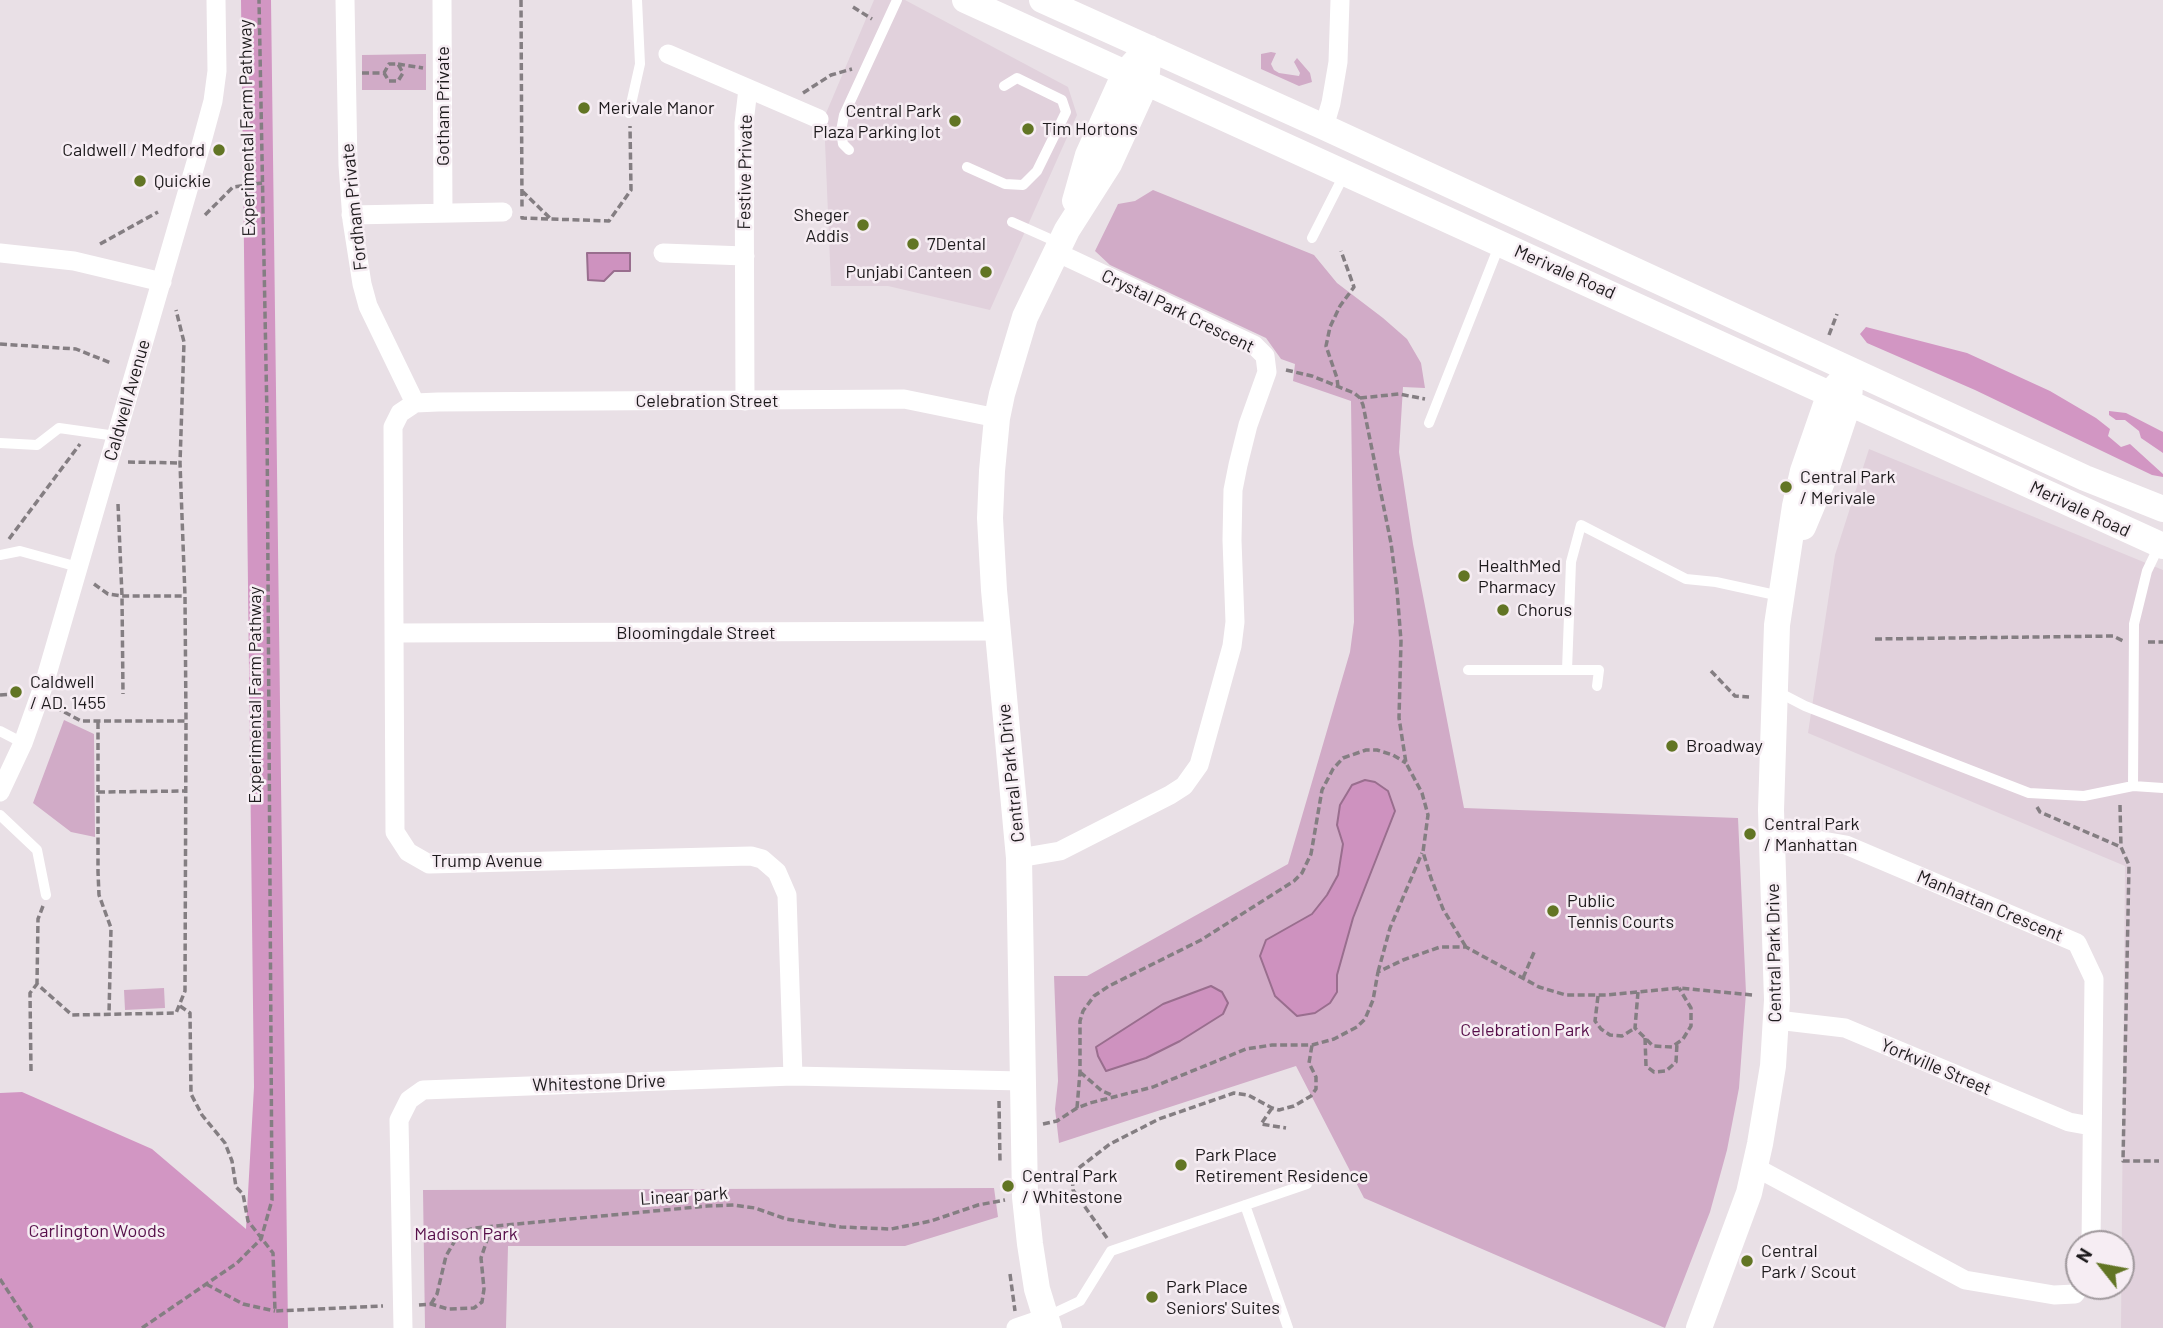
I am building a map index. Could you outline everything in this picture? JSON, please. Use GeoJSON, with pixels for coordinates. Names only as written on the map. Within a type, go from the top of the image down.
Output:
{"type":"FeatureCollection","features":[{"type":"Feature","properties":{"kind":"main road","name":"Merivale Road"},"geometry":{"type":"LineString","coordinates":[[965,0],[2161,545]]}},
{"type":"Feature","properties":{"kind":"main road","name":"Merivale Road"},"geometry":{"type":"LineString","coordinates":[[1042,0],[2085,478],[2163,509]]}},
{"type":"Feature","properties":{"kind":"main road","name":"Central Park Drive"},"geometry":{"type":"LineString","coordinates":[[1047,1323],[1037,1289],[1025,1197],[1019,858],[997,631],[990,518],[997,418],[1009,364],[1025,317],[1061,242],[1109,164],[1136,78],[1149,48]]}},
{"type":"Feature","properties":{"kind":"main road","name":"Central Park Drive"},"geometry":{"type":"LineString","coordinates":[[1699,1328],[1739,1223],[1755,1167],[1768,1102],[1777,1020],[1772,832],[1761,693],[1775,644],[1795,506],[1803,471],[1840,398],[1850,369]]}},
{"type":"Feature","properties":{"kind":"street","name":"Caldwell Avenue"},"geometry":{"type":"LineString","coordinates":[[0,792],[23,743],[45,681],[213,101],[217,71],[216,0]]}},
{"type":"Feature","properties":{"kind":"street","name":"Fordham Private"},"geometry":{"type":"LineString","coordinates":[[345,0],[351,215],[368,306],[415,403]]}},
{"type":"Feature","properties":{"kind":"street","name":"Gotham Private"},"geometry":{"type":"LineString","coordinates":[[442,0],[443,213]]}},
{"type":"Feature","properties":{"kind":"street"},"geometry":{"type":"LineString","coordinates":[[1324,127],[1338,62],[1340,0]]}},
{"type":"Feature","properties":{"kind":"street","name":"Festive Private"},"geometry":{"type":"LineString","coordinates":[[668,54],[818,119]]}},
{"type":"Feature","properties":{"kind":"street","name":"Festive Private"},"geometry":{"type":"LineString","coordinates":[[745,401],[744,123],[748,89]]}},
{"type":"Feature","properties":{"kind":"street"},"geometry":{"type":"LineString","coordinates":[[351,215],[503,212]]}},
{"type":"Feature","properties":{"kind":"street","name":"Crystal Park Crescent"},"geometry":{"type":"LineString","coordinates":[[1019,858],[1060,851],[1089,837],[1184,786],[1199,765],[1231,646],[1236,600],[1233,571],[1234,490],[1242,444],[1264,382],[1267,363],[1261,351],[1246,341],[1061,242]]}},
{"type":"Feature","properties":{"kind":"street"},"geometry":{"type":"LineString","coordinates":[[0,253],[74,261],[162,282]]}},
{"type":"Feature","properties":{"kind":"street","name":"Festive Private"},"geometry":{"type":"LineString","coordinates":[[663,253],[745,256]]}},
{"type":"Feature","properties":{"kind":"street","name":"Celebration Street"},"geometry":{"type":"LineString","coordinates":[[415,403],[904,399],[997,418]]}},
{"type":"Feature","properties":{"kind":"street","name":"Trump Avenue"},"geometry":{"type":"LineString","coordinates":[[415,403],[400,413],[393,427],[395,832],[408,852],[429,864],[751,856],[762,859],[778,872],[787,895],[793,1076]]}},
{"type":"Feature","properties":{"kind":"street","name":"Bloomingdale Street"},"geometry":{"type":"LineString","coordinates":[[395,633],[997,631]]}},
{"type":"Feature","properties":{"kind":"street","name":"Manhattan Crescent"},"geometry":{"type":"LineString","coordinates":[[1772,832],[1846,845],[2077,943],[2094,979],[2091,1230]]}},
{"type":"Feature","properties":{"kind":"street","name":"Yorkville Street"},"geometry":{"type":"LineString","coordinates":[[1777,1020],[1844,1028],[2069,1122],[2091,1126]]}},
{"type":"Feature","properties":{"kind":"street","name":"Whitestone Drive"},"geometry":{"type":"LineString","coordinates":[[403,1328],[399,1120],[409,1100],[423,1090],[793,1076],[1022,1081]]}},
{"type":"Feature","properties":{"kind":"street"},"geometry":{"type":"LineString","coordinates":[[1755,1167],[1965,1280],[2065,1294]]}},
{"type":"Feature","properties":{"kind":"street"},"geometry":{"type":"LineString","coordinates":[[1016,1328],[1047,1323]]}},
{"type":"Feature","properties":{"kind":"lane"},"geometry":{"type":"LineString","coordinates":[[629,113],[640,64],[637,0]]}},
{"type":"Feature","properties":{"kind":"lane"},"geometry":{"type":"LineString","coordinates":[[849,150],[843,144],[841,131],[844,115],[897,0]]}},
{"type":"Feature","properties":{"kind":"lane"},"geometry":{"type":"LineString","coordinates":[[967,167],[1005,184],[1023,185],[1037,171],[1066,113],[1062,100],[1017,78],[1004,86]]}},
{"type":"Feature","properties":{"kind":"lane"},"geometry":{"type":"LineString","coordinates":[[1312,238],[1345,172]]}},
{"type":"Feature","properties":{"kind":"lane"},"geometry":{"type":"LineString","coordinates":[[1012,222],[1061,242]]}},
{"type":"Feature","properties":{"kind":"lane"},"geometry":{"type":"LineString","coordinates":[[1429,422],[1500,243]]}},
{"type":"Feature","properties":{"kind":"lane"},"geometry":{"type":"LineString","coordinates":[[0,443],[37,445],[59,428],[117,436]]}},
{"type":"Feature","properties":{"kind":"lane"},"geometry":{"type":"LineString","coordinates":[[1567,670],[1571,562],[1581,526],[1686,579],[1716,582],[1781,596]]}},
{"type":"Feature","properties":{"kind":"lane"},"geometry":{"type":"LineString","coordinates":[[2133,786],[2134,624],[2147,571],[2161,545]]}},
{"type":"Feature","properties":{"kind":"lane"},"geometry":{"type":"LineString","coordinates":[[0,555],[20,551],[78,567]]}},
{"type":"Feature","properties":{"kind":"lane"},"geometry":{"type":"LineString","coordinates":[[1468,670],[1599,670],[1597,685]]}},
{"type":"Feature","properties":{"kind":"lane"},"geometry":{"type":"LineString","coordinates":[[1493,682],[1494,670]]}},
{"type":"Feature","properties":{"kind":"lane"},"geometry":{"type":"LineString","coordinates":[[1761,693],[1805,706],[2029,793],[2084,796],[2133,786],[2163,788]]}},
{"type":"Feature","properties":{"kind":"lane"},"geometry":{"type":"LineString","coordinates":[[0,731],[23,743]]}},
{"type":"Feature","properties":{"kind":"lane"},"geometry":{"type":"LineString","coordinates":[[0,815],[37,850],[46,895]]}},
{"type":"Feature","properties":{"kind":"lane"},"geometry":{"type":"LineString","coordinates":[[1047,1323],[1080,1301],[1111,1251],[1307,1184]]}},
{"type":"Feature","properties":{"kind":"lane"},"geometry":{"type":"LineString","coordinates":[[1245,1205],[1288,1328]]}},
{"type":"Feature","properties":{"kind":"path","name":"Experimental Farm Pathway"},"geometry":{"type":"LineString","coordinates":[[142,1328],[237,1263],[261,1239],[272,1200],[267,417],[259,0]]}},
{"type":"Feature","properties":{"kind":"path"},"geometry":{"type":"LineString","coordinates":[[520,0],[522,218],[609,221],[631,190],[629,113]]}},
{"type":"Feature","properties":{"kind":"path"},"geometry":{"type":"LineString","coordinates":[[853,7],[884,27]]}},
{"type":"Feature","properties":{"kind":"path"},"geometry":{"type":"LineString","coordinates":[[384,73],[389,64],[398,64],[412,65],[442,74]]}},
{"type":"Feature","properties":{"kind":"path"},"geometry":{"type":"LineString","coordinates":[[384,73],[389,81],[398,81],[403,73],[398,64]]}},
{"type":"Feature","properties":{"kind":"path"},"geometry":{"type":"LineString","coordinates":[[785,103],[831,75],[849,69],[864,70]]}},
{"type":"Feature","properties":{"kind":"path"},"geometry":{"type":"LineString","coordinates":[[346,74],[384,73]]}},
{"type":"Feature","properties":{"kind":"path"},"geometry":{"type":"LineString","coordinates":[[205,215],[233,187],[262,183]]}},
{"type":"Feature","properties":{"kind":"path"},"geometry":{"type":"LineString","coordinates":[[522,191],[551,219]]}},
{"type":"Feature","properties":{"kind":"path"},"geometry":{"type":"LineString","coordinates":[[100,244],[158,212]]}},
{"type":"Feature","properties":{"kind":"path"},"geometry":{"type":"LineString","coordinates":[[1338,387],[1326,346],[1330,327],[1340,306],[1354,287],[1341,251]]}},
{"type":"Feature","properties":{"kind":"path"},"geometry":{"type":"LineString","coordinates":[[37,984],[72,1015],[176,1013],[186,991],[185,597],[180,463],[184,342],[176,310]]}},
{"type":"Feature","properties":{"kind":"path"},"geometry":{"type":"LineString","coordinates":[[1827,342],[1837,314]]}},
{"type":"Feature","properties":{"kind":"path"},"geometry":{"type":"LineString","coordinates":[[0,344],[76,349],[111,363]]}},
{"type":"Feature","properties":{"kind":"path"},"geometry":{"type":"LineString","coordinates":[[1024,1125],[1049,1124],[1077,1108],[1153,1087],[1246,1049],[1272,1045],[1312,1045],[1341,1036],[1357,1027],[1365,1019],[1373,1000],[1390,928],[1423,852],[1428,815],[1422,793],[1406,763],[1399,718],[1401,641],[1396,579],[1387,520],[1360,398],[1312,376],[1267,363]]}},
{"type":"Feature","properties":{"kind":"path"},"geometry":{"type":"LineString","coordinates":[[1360,398],[1399,394],[1437,401]]}},
{"type":"Feature","properties":{"kind":"path"},"geometry":{"type":"LineString","coordinates":[[8,540],[91,432]]}},
{"type":"Feature","properties":{"kind":"path"},"geometry":{"type":"LineString","coordinates":[[128,462],[180,463]]}},
{"type":"Feature","properties":{"kind":"path"},"geometry":{"type":"LineString","coordinates":[[117,498],[123,694]]}},
{"type":"Feature","properties":{"kind":"path"},"geometry":{"type":"LineString","coordinates":[[94,584],[108,594],[122,596],[185,597]]}},
{"type":"Feature","properties":{"kind":"path"},"geometry":{"type":"LineString","coordinates":[[1874,639],[2113,636],[2134,643],[2163,642]]}},
{"type":"Feature","properties":{"kind":"path"},"geometry":{"type":"LineString","coordinates":[[1711,671],[1735,696],[1761,693]]}},
{"type":"Feature","properties":{"kind":"path"},"geometry":{"type":"LineString","coordinates":[[0,695],[12,694]]}},
{"type":"Feature","properties":{"kind":"path"},"geometry":{"type":"LineString","coordinates":[[55,707],[80,721],[186,721]]}},
{"type":"Feature","properties":{"kind":"path"},"geometry":{"type":"LineString","coordinates":[[98,722],[99,895],[111,928],[109,1014]]}},
{"type":"Feature","properties":{"kind":"path"},"geometry":{"type":"LineString","coordinates":[[1077,1108],[1080,1021],[1083,1011],[1094,996],[1201,940],[1303,873],[1311,854],[1322,790],[1343,758],[1366,750],[1377,750],[1406,763]]}},
{"type":"Feature","properties":{"kind":"path"},"geometry":{"type":"LineString","coordinates":[[98,792],[186,791]]}},
{"type":"Feature","properties":{"kind":"path"},"geometry":{"type":"LineString","coordinates":[[2029,793],[2040,812],[2120,847]]}},
{"type":"Feature","properties":{"kind":"path"},"geometry":{"type":"LineString","coordinates":[[2120,804],[2120,847],[2129,865],[2123,1161],[2159,1161]]}},
{"type":"Feature","properties":{"kind":"path"},"geometry":{"type":"LineString","coordinates":[[1423,852],[1443,909],[1466,947]]}},
{"type":"Feature","properties":{"kind":"path"},"geometry":{"type":"LineString","coordinates":[[31,1071],[30,993],[37,984],[38,919],[46,895]]}},
{"type":"Feature","properties":{"kind":"path"},"geometry":{"type":"LineString","coordinates":[[1378,972],[1440,947],[1466,947],[1553,992],[1598,996],[1679,988],[1753,995]]}},
{"type":"Feature","properties":{"kind":"path"},"geometry":{"type":"LineString","coordinates":[[1523,978],[1535,950]]}},
{"type":"Feature","properties":{"kind":"path"},"geometry":{"type":"LineString","coordinates":[[1638,992],[1635,1028],[1653,1046],[1672,1047],[1683,1039],[1691,1026],[1691,1008],[1679,988]]}},
{"type":"Feature","properties":{"kind":"path"},"geometry":{"type":"LineString","coordinates":[[1598,996],[1595,1021],[1601,1029],[1610,1035],[1622,1036],[1635,1028]]}},
{"type":"Feature","properties":{"kind":"path"},"geometry":{"type":"LineString","coordinates":[[179,1005],[190,1013],[191,1094],[202,1115],[225,1143],[232,1161],[236,1186],[243,1194],[248,1221],[273,1253],[275,1311]]}},
{"type":"Feature","properties":{"kind":"path"},"geometry":{"type":"LineString","coordinates":[[1645,1038],[1646,1066],[1654,1072],[1666,1071],[1675,1062],[1677,1043]]}},
{"type":"Feature","properties":{"kind":"path"},"geometry":{"type":"LineString","coordinates":[[1051,1172],[1072,1174],[1110,1144],[1166,1115],[1242,1093],[1272,1108],[1286,1109],[1294,1106],[1311,1096],[1316,1089],[1316,1077],[1310,1063],[1312,1045]]}},
{"type":"Feature","properties":{"kind":"path"},"geometry":{"type":"LineString","coordinates":[[1080,1072],[1102,1091],[1114,1096]]}},
{"type":"Feature","properties":{"kind":"path"},"geometry":{"type":"LineString","coordinates":[[1272,1108],[1262,1124],[1286,1128]]}},
{"type":"Feature","properties":{"kind":"path"},"geometry":{"type":"LineString","coordinates":[[1072,1174],[1073,1190],[1106,1235],[1111,1251]]}},
{"type":"Feature","properties":{"kind":"path","name":"Linear park"},"geometry":{"type":"LineString","coordinates":[[431,1304],[437,1294],[446,1256],[460,1232],[492,1225],[734,1205],[755,1208],[786,1219],[855,1228],[891,1229],[931,1221],[978,1205],[1025,1197]]}},
{"type":"Feature","properties":{"kind":"path"},"geometry":{"type":"LineString","coordinates":[[206,1284],[243,1304],[275,1311],[431,1304],[448,1309],[474,1308],[482,1302],[484,1289],[481,1258],[492,1225]]}},
{"type":"Feature","properties":{"kind":"path"},"geometry":{"type":"LineString","coordinates":[[0,1279],[32,1328]]}},
{"type":"Feature","properties":{"kind":"shaded area"},"geometry":{"type":"Polygon","coordinates":[[[874,0],[905,0],[1068,87],[1077,115],[990,310],[888,286],[831,286],[824,118],[874,0]]]}},
{"type":"Feature","properties":{"kind":"shaded area"},"geometry":{"type":"Polygon","coordinates":[[[587,253],[630,253],[630,271],[614,271],[604,281],[588,280],[587,253]]]}},
{"type":"Feature","properties":{"kind":"shaded area"},"geometry":{"type":"Polygon","coordinates":[[[1869,449],[2163,570],[2163,1328],[2121,1328],[2121,1300],[2135,1300],[2135,1230],[2122,1230],[2125,866],[1808,733],[1835,555],[1869,449]]]}},
{"type":"Feature","properties":{"kind":"shaded area"},"geometry":{"type":"Polygon","coordinates":[[[1365,780],[1375,782],[1388,791],[1395,811],[1353,918],[1337,975],[1337,992],[1330,1003],[1315,1013],[1297,1016],[1275,996],[1260,956],[1266,940],[1312,914],[1327,895],[1338,875],[1343,844],[1337,825],[1340,805],[1352,785],[1365,780]]]}},
{"type":"Feature","properties":{"kind":"shaded area"},"geometry":{"type":"Polygon","coordinates":[[[1211,986],[1222,992],[1228,1003],[1223,1014],[1180,1041],[1146,1058],[1106,1071],[1096,1047],[1163,1004],[1211,986]]]}},
{"type":"Feature","properties":{"kind":"green space","name":"Carlington Woods"},"geometry":{"type":"Polygon","coordinates":[[[241,0],[271,0],[288,1328],[0,1328],[0,1093],[22,1092],[152,1149],[246,1229],[254,1087],[241,0]]]}},
{"type":"Feature","properties":{"kind":"green space"},"geometry":{"type":"Polygon","coordinates":[[[1276,53],[1271,64],[1274,70],[1299,76],[1294,62],[1297,58],[1310,73],[1312,82],[1299,86],[1261,69],[1261,54],[1276,53]]]}},
{"type":"Feature","properties":{"kind":"green space"},"geometry":{"type":"Polygon","coordinates":[[[426,54],[426,90],[362,90],[362,55],[426,54]]]}},
{"type":"Feature","properties":{"kind":"green space","name":"Celebration Park"},"geometry":{"type":"Polygon","coordinates":[[[1153,190],[1314,255],[1337,283],[1407,339],[1421,363],[1425,388],[1403,387],[1399,452],[1413,544],[1464,808],[1738,818],[1746,993],[1739,1088],[1727,1150],[1710,1212],[1665,1328],[1364,1198],[1296,1066],[1059,1143],[1055,1109],[1058,1081],[1054,976],[1087,976],[1288,864],[1350,652],[1354,622],[1351,401],[1293,381],[1295,364],[1281,359],[1266,338],[1110,265],[1095,251],[1118,204],[1135,201],[1153,190]]]}},
{"type":"Feature","properties":{"kind":"green space"},"geometry":{"type":"Polygon","coordinates":[[[1866,327],[1967,353],[2050,391],[2096,418],[2110,429],[2108,436],[2121,447],[2130,444],[2163,474],[2163,477],[2152,475],[1975,390],[1867,343],[1860,334],[1866,327]]]}},
{"type":"Feature","properties":{"kind":"green space"},"geometry":{"type":"Polygon","coordinates":[[[2109,411],[2126,413],[2163,432],[2163,453],[2141,438],[2139,431],[2125,420],[2116,420],[2109,415],[2109,411]]]}},
{"type":"Feature","properties":{"kind":"green space"},"geometry":{"type":"Polygon","coordinates":[[[64,720],[94,734],[95,837],[71,832],[33,803],[64,720]]]}},
{"type":"Feature","properties":{"kind":"green space"},"geometry":{"type":"Polygon","coordinates":[[[164,988],[165,1008],[125,1010],[124,990],[164,988]]]}},
{"type":"Feature","properties":{"kind":"green space","name":"Madison Park"},"geometry":{"type":"Polygon","coordinates":[[[994,1188],[998,1217],[905,1246],[508,1246],[506,1328],[425,1328],[423,1190],[994,1188]]]}},
{"type":"Feature","properties":{"kind":"place","name":"Merivale Manor"},"geometry":{"type":"Point","coordinates":[584,108]}},
{"type":"Feature","properties":{"kind":"place","name":"Central Park Plaza Parking lot"},"geometry":{"type":"Point","coordinates":[955,121]}},
{"type":"Feature","properties":{"kind":"place","name":"Tim Hortons"},"geometry":{"type":"Point","coordinates":[1028,129]}},
{"type":"Feature","properties":{"kind":"place","name":"Caldwell / Medford"},"geometry":{"type":"Point","coordinates":[219,150]}},
{"type":"Feature","properties":{"kind":"place","name":"Quickie"},"geometry":{"type":"Point","coordinates":[140,181]}},
{"type":"Feature","properties":{"kind":"place","name":"Sheger Addis"},"geometry":{"type":"Point","coordinates":[863,225]}},
{"type":"Feature","properties":{"kind":"place","name":"7Dental"},"geometry":{"type":"Point","coordinates":[913,244]}},
{"type":"Feature","properties":{"kind":"place","name":"Punjabi Canteen"},"geometry":{"type":"Point","coordinates":[986,272]}},
{"type":"Feature","properties":{"kind":"place","name":"Central Park / Merivale"},"geometry":{"type":"Point","coordinates":[1786,487]}},
{"type":"Feature","properties":{"kind":"place","name":"HealthMed Pharmacy"},"geometry":{"type":"Point","coordinates":[1464,576]}},
{"type":"Feature","properties":{"kind":"place","name":"Chorus"},"geometry":{"type":"Point","coordinates":[1503,610]}},
{"type":"Feature","properties":{"kind":"place","name":"Caldwell / AD. 1455"},"geometry":{"type":"Point","coordinates":[16,692]}},
{"type":"Feature","properties":{"kind":"place","name":"Broadway"},"geometry":{"type":"Point","coordinates":[1672,746]}},
{"type":"Feature","properties":{"kind":"place","name":"Central Park / Manhattan"},"geometry":{"type":"Point","coordinates":[1750,834]}},
{"type":"Feature","properties":{"kind":"place","name":"Public Tennis Courts"},"geometry":{"type":"Point","coordinates":[1553,911]}},
{"type":"Feature","properties":{"kind":"place","name":"Park Place Retirement Residence"},"geometry":{"type":"Point","coordinates":[1181,1165]}},
{"type":"Feature","properties":{"kind":"place","name":"Central Park / Whitestone"},"geometry":{"type":"Point","coordinates":[1008,1186]}},
{"type":"Feature","properties":{"kind":"place","name":"Central Park / Scout"},"geometry":{"type":"Point","coordinates":[1747,1261]}},
{"type":"Feature","properties":{"kind":"place","name":"Park Place Seniors' Suites"},"geometry":{"type":"Point","coordinates":[1152,1297]}}]}
